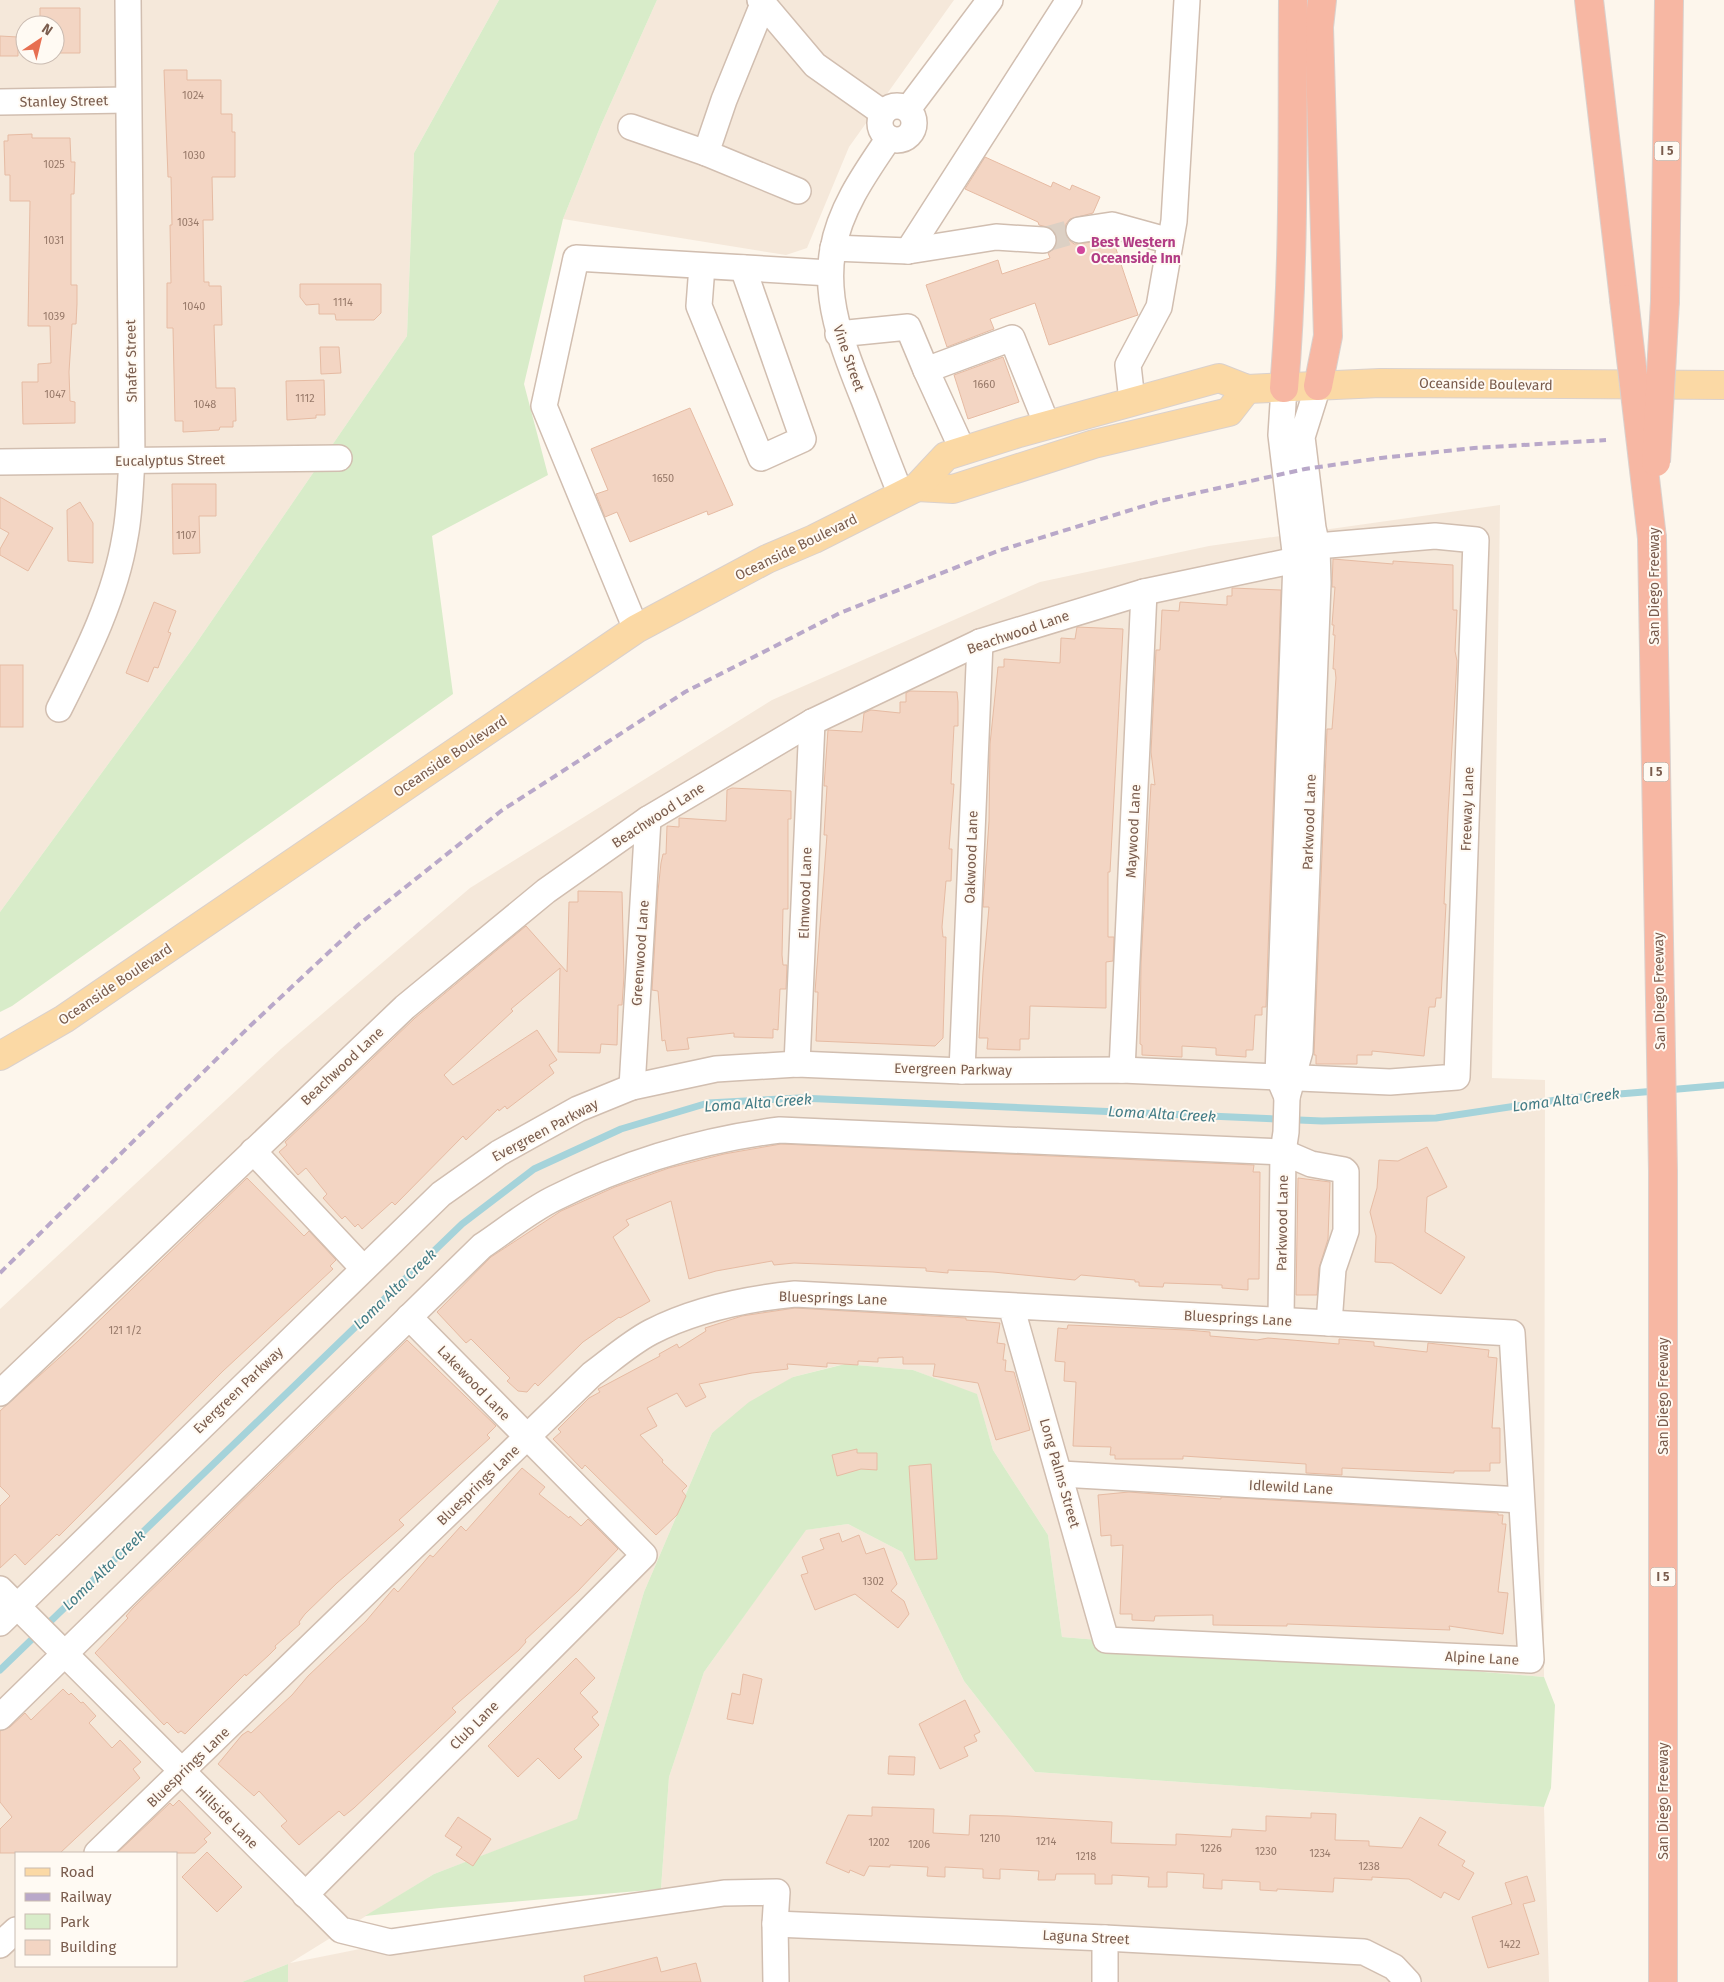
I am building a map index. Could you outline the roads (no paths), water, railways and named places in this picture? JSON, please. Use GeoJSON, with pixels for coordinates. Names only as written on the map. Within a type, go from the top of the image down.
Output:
{"type":"FeatureCollection","features":[{"type":"Feature","properties":{"kind":"highway"},"geometry":{"type":"LineString","coordinates":[[1284,388],[1288,340],[1293,150],[1293,0]]}},
{"type":"Feature","properties":{"kind":"highway"},"geometry":{"type":"LineString","coordinates":[[1318,386],[1328,336],[1319,27],[1322,0]]}},
{"type":"Feature","properties":{"kind":"highway"},"geometry":{"type":"LineString","coordinates":[[1589,0],[1652,538]]}},
{"type":"Feature","properties":{"kind":"highway","name":"San Diego Freeway"},"geometry":{"type":"LineString","coordinates":[[1663,1982],[1663,1171],[1652,538],[1665,301],[1669,0]]}},
{"type":"Feature","properties":{"kind":"main road","name":"Oceanside Boulevard"},"geometry":{"type":"LineString","coordinates":[[0,1056],[64,1019],[636,629],[767,559],[814,539],[909,491],[946,456],[1047,425],[1219,378],[1247,389],[1415,383],[1724,385]]}},
{"type":"Feature","properties":{"kind":"main road"},"geometry":{"type":"LineString","coordinates":[[909,491],[953,490],[1094,444],[1229,412],[1247,389]]}},
{"type":"Feature","properties":{"kind":"street","name":"Shafer Street"},"geometry":{"type":"LineString","coordinates":[[59,710],[85,657],[104,610],[125,539],[132,461],[128,0]]}},
{"type":"Feature","properties":{"kind":"street"},"geometry":{"type":"LineString","coordinates":[[908,109],[990,0]]}},
{"type":"Feature","properties":{"kind":"street"},"geometry":{"type":"LineString","coordinates":[[908,251],[1069,0]]}},
{"type":"Feature","properties":{"kind":"street"},"geometry":{"type":"LineString","coordinates":[[1132,401],[1128,365],[1159,307],[1174,221],[1188,0]]}},
{"type":"Feature","properties":{"kind":"street"},"geometry":{"type":"LineString","coordinates":[[706,153],[724,100],[762,2],[815,65],[883,113]]}},
{"type":"Feature","properties":{"kind":"street","name":"Stanley Street"},"geometry":{"type":"LineString","coordinates":[[0,102],[128,100]]}},
{"type":"Feature","properties":{"kind":"street"},"geometry":{"type":"LineString","coordinates":[[899,106],[908,109],[914,116],[915,125],[912,133],[906,139],[897,141],[889,138],[882,132],[880,122],[883,113],[890,107],[899,106]]}},
{"type":"Feature","properties":{"kind":"street"},"geometry":{"type":"LineString","coordinates":[[631,127],[706,153],[798,191]]}},
{"type":"Feature","properties":{"kind":"street","name":"Vine Street"},"geometry":{"type":"LineString","coordinates":[[889,138],[863,176],[841,219],[833,248],[830,273],[838,334],[909,491]]}},
{"type":"Feature","properties":{"kind":"street"},"geometry":{"type":"LineString","coordinates":[[1079,230],[1112,224],[1170,241]]}},
{"type":"Feature","properties":{"kind":"street"},"geometry":{"type":"LineString","coordinates":[[833,248],[908,251],[996,237],[1043,240]]}},
{"type":"Feature","properties":{"kind":"street"},"geometry":{"type":"LineString","coordinates":[[636,629],[544,406],[576,258],[830,273]]}},
{"type":"Feature","properties":{"kind":"street"},"geometry":{"type":"LineString","coordinates":[[702,266],[699,306],[761,458],[803,439],[743,268]]}},
{"type":"Feature","properties":{"kind":"street"},"geometry":{"type":"LineString","coordinates":[[838,334],[908,328],[963,451]]}},
{"type":"Feature","properties":{"kind":"street"},"geometry":{"type":"LineString","coordinates":[[926,370],[1012,338],[1047,425]]}},
{"type":"Feature","properties":{"kind":"street","name":"Parkwood Lane"},"geometry":{"type":"LineString","coordinates":[[1287,1083],[1300,1051],[1318,546],[1313,528],[1302,437],[1318,386]]}},
{"type":"Feature","properties":{"kind":"street","name":"Parkwood Lane"},"geometry":{"type":"LineString","coordinates":[[1281,1320],[1296,560],[1281,435],[1284,388]]}},
{"type":"Feature","properties":{"kind":"street","name":"Eucalyptus Street"},"geometry":{"type":"LineString","coordinates":[[0,462],[339,458]]}},
{"type":"Feature","properties":{"kind":"street","name":"Beachwood Lane"},"geometry":{"type":"LineString","coordinates":[[0,1394],[253,1150],[405,1007],[546,891],[648,819],[812,722],[980,642],[1144,592],[1296,560],[1318,546],[1435,536],[1476,540]]}},
{"type":"Feature","properties":{"kind":"street","name":"Freeway Lane"},"geometry":{"type":"LineString","coordinates":[[1458,1077],[1476,540]]}},
{"type":"Feature","properties":{"kind":"street","name":"Maywood Lane"},"geometry":{"type":"LineString","coordinates":[[1122,1070],[1144,592]]}},
{"type":"Feature","properties":{"kind":"street","name":"Oakwood Lane"},"geometry":{"type":"LineString","coordinates":[[962,1071],[980,642]]}},
{"type":"Feature","properties":{"kind":"street","name":"Elmwood Lane"},"geometry":{"type":"LineString","coordinates":[[797,1064],[812,722]]}},
{"type":"Feature","properties":{"kind":"street","name":"Greenwood Lane"},"geometry":{"type":"LineString","coordinates":[[632,1087],[648,819]]}},
{"type":"Feature","properties":{"kind":"street","name":"Evergreen Parkway"},"geometry":{"type":"LineString","coordinates":[[6,1606],[441,1194],[499,1153],[578,1109],[632,1087],[716,1069],[797,1064],[962,1071],[1122,1070],[1287,1083],[1390,1082],[1458,1077]]}},
{"type":"Feature","properties":{"kind":"street"},"geometry":{"type":"LineString","coordinates":[[0,1717],[482,1246],[553,1198],[633,1163],[729,1136],[780,1130],[1285,1142],[1312,1164],[1346,1172],[1346,1231],[1333,1269],[1329,1323]]}},
{"type":"Feature","properties":{"kind":"street"},"geometry":{"type":"LineString","coordinates":[[253,1150],[363,1268]]}},
{"type":"Feature","properties":{"kind":"street","name":"Bluesprings Lane"},"geometry":{"type":"LineString","coordinates":[[99,1852],[592,1374],[650,1332],[691,1314],[755,1298],[795,1294],[1512,1333]]}},
{"type":"Feature","properties":{"kind":"street","name":"Long Palms Street"},"geometry":{"type":"LineString","coordinates":[[1011,1306],[1061,1474],[1106,1640]]}},
{"type":"Feature","properties":{"kind":"street","name":"Lakewood Lane"},"geometry":{"type":"LineString","coordinates":[[409,1317],[644,1555]]}},
{"type":"Feature","properties":{"kind":"street","name":"Alpine Lane"},"geometry":{"type":"LineString","coordinates":[[1106,1640],[1531,1660],[1512,1333]]}},
{"type":"Feature","properties":{"kind":"street","name":"Idlewild Lane"},"geometry":{"type":"LineString","coordinates":[[1061,1474],[1521,1500]]}},
{"type":"Feature","properties":{"kind":"street","name":"Club Lane"},"geometry":{"type":"LineString","coordinates":[[305,1895],[644,1555]]}},
{"type":"Feature","properties":{"kind":"street","name":"Hillside Lane"},"geometry":{"type":"LineString","coordinates":[[6,1606],[64,1653],[341,1930],[390,1942],[724,1893],[777,1892],[775,1924]]}},
{"type":"Feature","properties":{"kind":"street"},"geometry":{"type":"LineString","coordinates":[[775,1924],[776,1982]]}},
{"type":"Feature","properties":{"kind":"street","name":"Laguna Street"},"geometry":{"type":"LineString","coordinates":[[775,1924],[1105,1938],[1364,1952],[1401,1974]]}},
{"type":"Feature","properties":{"kind":"street"},"geometry":{"type":"LineString","coordinates":[[0,1946],[15,1931]]}},
{"type":"Feature","properties":{"kind":"street"},"geometry":{"type":"LineString","coordinates":[[1105,1938],[1105,1982]]}},
{"type":"Feature","properties":{"kind":"waterway","name":"Loma Alta Creek"},"geometry":{"type":"LineString","coordinates":[[1667,1090],[1724,1085]]}},
{"type":"Feature","properties":{"kind":"waterway","name":"Loma Alta Creek"},"geometry":{"type":"LineString","coordinates":[[0,1670],[462,1224],[534,1169],[621,1129],[708,1103],[800,1098],[1322,1121],[1436,1118],[1570,1098],[1656,1091]]}},
{"type":"Feature","properties":{"kind":"tunnel"},"geometry":{"type":"LineString","coordinates":[[1043,240],[1079,230]]}},
{"type":"Feature","properties":{"kind":"railway"},"geometry":{"type":"LineString","coordinates":[[0,1273],[250,1026],[358,925],[501,811],[685,692],[840,613],[998,551],[1160,501],[1305,469],[1381,458],[1474,448],[1606,440]]}},
{"type":"Feature","properties":{"kind":"place","name":"Best Western Oceanside Inn"},"geometry":{"type":"Point","coordinates":[1081,250]}}]}
